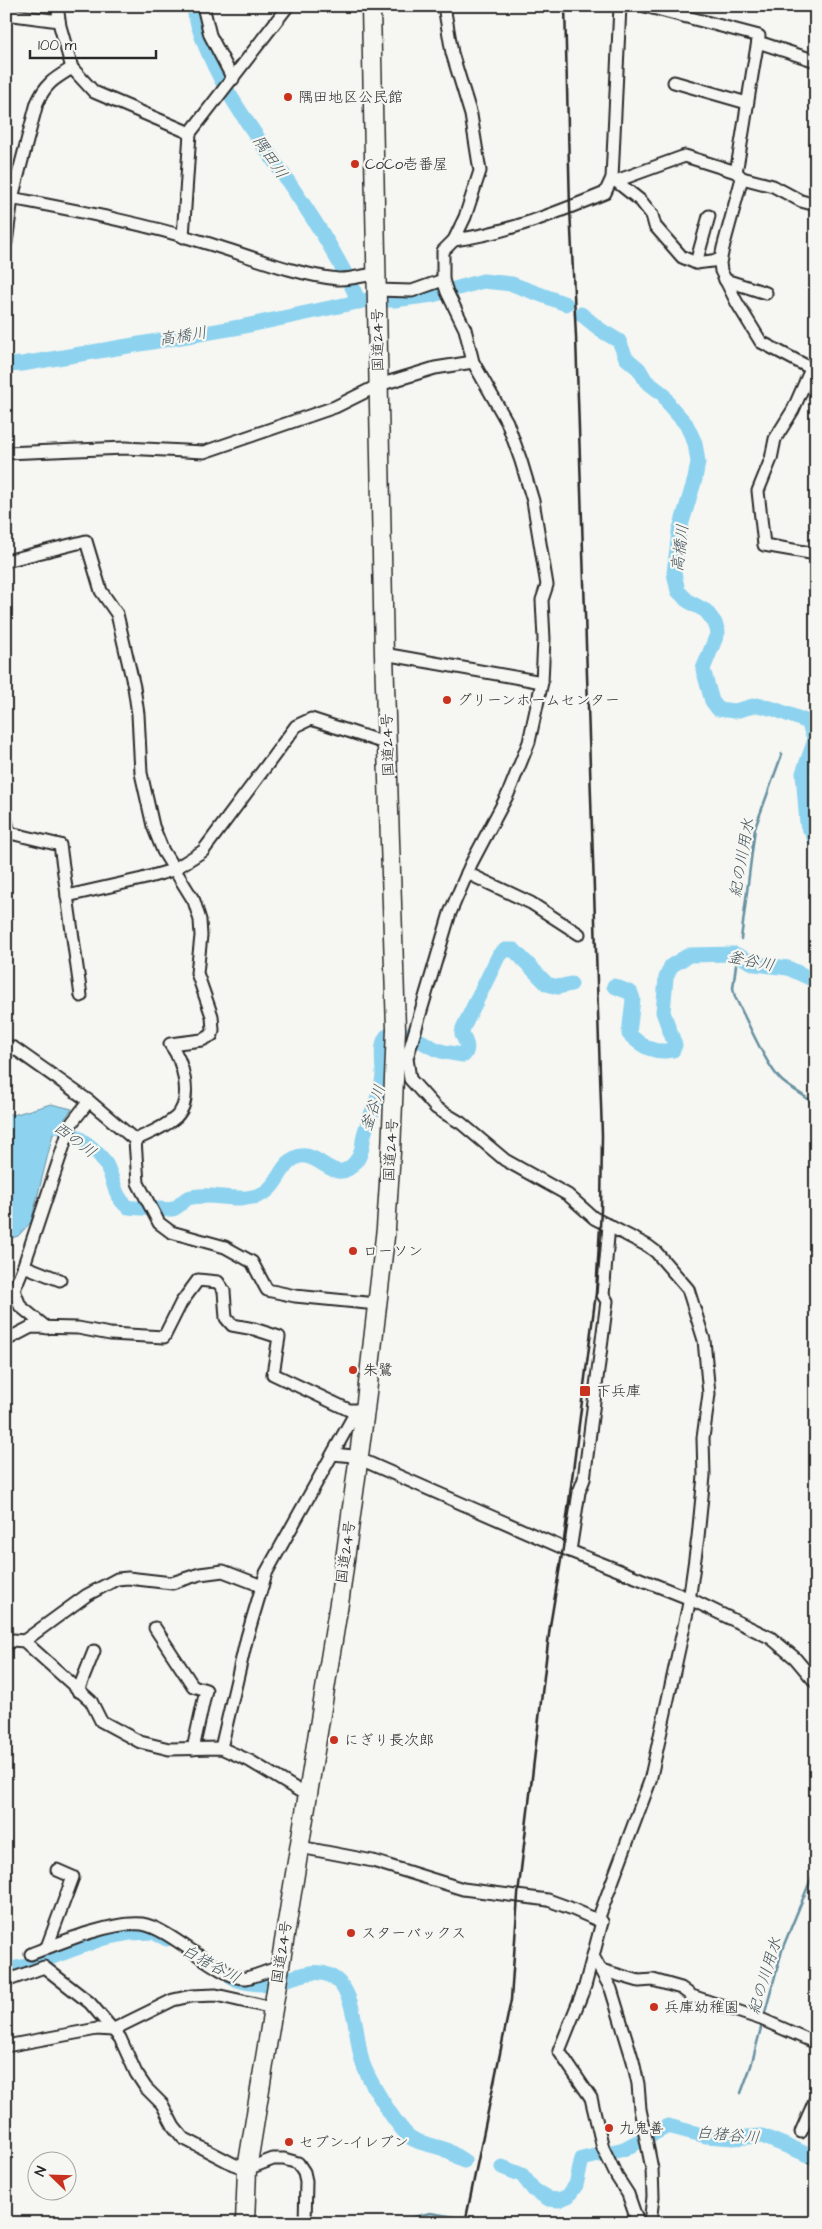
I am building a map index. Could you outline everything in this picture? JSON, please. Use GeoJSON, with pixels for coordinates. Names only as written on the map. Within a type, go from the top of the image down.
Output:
{"type":"FeatureCollection","features":[{"type":"Feature","properties":{"kind":"highway","name":"国道24号"},"geometry":{"type":"LineString","coordinates":[[245,2223],[247,2169],[340,1597],[359,1459],[361,1410],[377,1304],[386,1228],[391,1161],[396,1036],[384,654],[378,318],[370,280],[371,6]]}},
{"type":"Feature","properties":{"kind":"street"},"geometry":{"type":"LineString","coordinates":[[58,6],[59,21],[72,68],[94,92],[190,133]]}},
{"type":"Feature","properties":{"kind":"street"},"geometry":{"type":"LineString","coordinates":[[203,6],[210,35],[231,81]]}},
{"type":"Feature","properties":{"kind":"street"},"geometry":{"type":"LineString","coordinates":[[183,237],[190,133],[288,6]]}},
{"type":"Feature","properties":{"kind":"street"},"geometry":{"type":"LineString","coordinates":[[444,6],[452,53],[471,115],[480,170],[465,217],[454,240],[443,251],[442,280],[450,301],[465,329],[473,362],[507,422],[533,501],[547,585],[542,600],[544,639],[542,682],[529,742],[523,761],[508,794],[467,873],[450,913],[407,1058],[410,1079],[436,1108],[461,1123],[505,1160],[568,1195],[594,1218],[648,1246],[674,1272],[688,1289],[704,1340],[709,1394],[703,1438],[704,1476],[698,1536],[688,1598],[650,1781],[599,1917],[602,1922],[585,1986],[559,2051],[591,2098],[606,2154],[628,2194],[638,2223]]}},
{"type":"Feature","properties":{"kind":"street"},"geometry":{"type":"LineString","coordinates":[[614,180],[620,6]]}},
{"type":"Feature","properties":{"kind":"street"},"geometry":{"type":"LineString","coordinates":[[645,6],[759,36],[747,103],[739,175],[720,260],[721,271],[737,303],[761,342],[814,370],[775,439],[771,459],[757,495],[764,545],[816,554]]}},
{"type":"Feature","properties":{"kind":"street"},"geometry":{"type":"LineString","coordinates":[[6,14],[59,21]]}},
{"type":"Feature","properties":{"kind":"street"},"geometry":{"type":"LineString","coordinates":[[758,42],[816,61]]}},
{"type":"Feature","properties":{"kind":"street"},"geometry":{"type":"LineString","coordinates":[[6,243],[9,198],[37,103],[43,90],[50,82],[72,68]]}},
{"type":"Feature","properties":{"kind":"street"},"geometry":{"type":"LineString","coordinates":[[674,82],[747,103]]}},
{"type":"Feature","properties":{"kind":"street"},"geometry":{"type":"LineString","coordinates":[[454,240],[485,236],[570,208],[605,192],[614,180],[685,156],[773,186],[801,201],[816,205]]}},
{"type":"Feature","properties":{"kind":"street"},"geometry":{"type":"LineString","coordinates":[[614,180],[641,201],[652,215],[655,226],[682,257],[696,263],[720,260]]}},
{"type":"Feature","properties":{"kind":"street"},"geometry":{"type":"LineString","coordinates":[[9,198],[77,210],[183,237],[272,266],[340,280],[370,280],[412,291],[442,280]]}},
{"type":"Feature","properties":{"kind":"street"},"geometry":{"type":"LineString","coordinates":[[696,263],[709,216]]}},
{"type":"Feature","properties":{"kind":"street"},"geometry":{"type":"LineString","coordinates":[[725,280],[766,293]]}},
{"type":"Feature","properties":{"kind":"street"},"geometry":{"type":"LineString","coordinates":[[6,452],[125,448],[204,452],[335,407],[379,386],[434,368],[473,362]]}},
{"type":"Feature","properties":{"kind":"street"},"geometry":{"type":"LineString","coordinates":[[6,561],[86,541],[101,591],[117,614],[136,696],[146,800],[156,834],[173,870],[194,901],[200,920],[201,936],[197,973],[212,1016],[212,1035],[202,1040],[170,1044],[184,1075],[185,1096],[178,1116],[164,1126],[135,1140]]}},
{"type":"Feature","properties":{"kind":"street"},"geometry":{"type":"LineString","coordinates":[[384,654],[542,682]]}},
{"type":"Feature","properties":{"kind":"street"},"geometry":{"type":"LineString","coordinates":[[67,896],[142,880],[173,870],[203,851],[296,726],[311,719],[388,744]]}},
{"type":"Feature","properties":{"kind":"street"},"geometry":{"type":"LineString","coordinates":[[6,820],[8,832],[60,845],[80,996]]}},
{"type":"Feature","properties":{"kind":"street"},"geometry":{"type":"LineString","coordinates":[[467,873],[531,903],[579,934]]}},
{"type":"Feature","properties":{"kind":"street"},"geometry":{"type":"LineString","coordinates":[[6,1046],[14,1048],[89,1101],[135,1140],[138,1182],[159,1223],[171,1232],[225,1247],[252,1262],[267,1290],[295,1296],[377,1304]]}},
{"type":"Feature","properties":{"kind":"street"},"geometry":{"type":"LineString","coordinates":[[47,1328],[20,1306],[14,1290],[24,1266],[71,1124],[89,1101]]}},
{"type":"Feature","properties":{"kind":"street"},"geometry":{"type":"LineString","coordinates":[[570,1552],[578,1492],[584,1479],[607,1301],[603,1295],[609,1225]]}},
{"type":"Feature","properties":{"kind":"street"},"geometry":{"type":"LineString","coordinates":[[24,1266],[60,1280]]}},
{"type":"Feature","properties":{"kind":"street"},"geometry":{"type":"LineString","coordinates":[[7,1340],[30,1327],[78,1328],[110,1334],[164,1337],[181,1302],[198,1280],[218,1282],[224,1291],[226,1318],[232,1325],[254,1329],[279,1337],[273,1374],[349,1410],[361,1410]]}},
{"type":"Feature","properties":{"kind":"street"},"geometry":{"type":"LineString","coordinates":[[221,1748],[247,1637],[266,1573],[333,1454],[361,1410]]}},
{"type":"Feature","properties":{"kind":"street"},"geometry":{"type":"LineString","coordinates":[[333,1454],[353,1456],[570,1552],[688,1598],[771,1638],[795,1658],[816,1683]]}},
{"type":"Feature","properties":{"kind":"street"},"geometry":{"type":"LineString","coordinates":[[24,1641],[87,1595],[117,1579],[128,1578],[172,1583],[200,1574],[223,1571],[262,1586]]}},
{"type":"Feature","properties":{"kind":"street"},"geometry":{"type":"LineString","coordinates":[[155,1628],[193,1686],[206,1690],[193,1749]]}},
{"type":"Feature","properties":{"kind":"street"},"geometry":{"type":"LineString","coordinates":[[6,1645],[13,1640],[24,1641],[91,1701],[100,1721],[140,1742],[169,1750],[221,1748],[250,1760],[308,1796]]}},
{"type":"Feature","properties":{"kind":"street"},"geometry":{"type":"LineString","coordinates":[[78,1690],[94,1651]]}},
{"type":"Feature","properties":{"kind":"street"},"geometry":{"type":"LineString","coordinates":[[300,1847],[373,1861],[463,1889],[548,1900],[602,1922]]}},
{"type":"Feature","properties":{"kind":"street"},"geometry":{"type":"LineString","coordinates":[[47,1947],[73,1876],[57,1870]]}},
{"type":"Feature","properties":{"kind":"street"},"geometry":{"type":"LineString","coordinates":[[280,1968],[245,1978],[223,1970],[177,1940],[143,1924],[122,1924],[47,1947],[31,1954],[38,1963],[90,2003],[127,2049],[136,2073],[146,2088],[162,2104],[174,2128],[183,2138],[233,2164],[247,2169],[273,2159],[284,2159],[298,2163],[304,2172],[306,2181],[305,2223]]}},
{"type":"Feature","properties":{"kind":"street"},"geometry":{"type":"LineString","coordinates":[[593,1956],[617,2006],[633,2061],[652,2169],[654,2197],[650,2223]]}},
{"type":"Feature","properties":{"kind":"street"},"geometry":{"type":"LineString","coordinates":[[6,1980],[38,1963]]}},
{"type":"Feature","properties":{"kind":"street"},"geometry":{"type":"LineString","coordinates":[[601,1970],[639,1981],[653,1980],[681,1988],[692,1996],[763,2020],[816,2044]]}},
{"type":"Feature","properties":{"kind":"street"},"geometry":{"type":"LineString","coordinates":[[6,2046],[97,2029],[112,2030],[173,2000],[191,1996],[216,1995],[275,2000]]}},
{"type":"Feature","properties":{"kind":"street"},"geometry":{"type":"LineString","coordinates":[[800,2132],[816,2098]]}},
{"type":"Feature","properties":{"kind":"water"},"geometry":{"type":"Polygon","coordinates":[[[51,1104],[72,1109],[53,1134],[31,1222],[18,1236],[6,1240],[6,1112],[13,1115],[51,1104]]]}},
{"type":"Feature","properties":{"kind":"waterway","name":"隅田川"},"geometry":{"type":"LineString","coordinates":[[193,6],[206,48],[226,88],[320,230],[341,265],[359,302]]}},
{"type":"Feature","properties":{"kind":"waterway","name":"高橋川"},"geometry":{"type":"LineString","coordinates":[[6,365],[22,364],[240,327],[367,300],[394,300],[433,295],[483,281],[512,284],[566,304]]}},
{"type":"Feature","properties":{"kind":"waterway","name":"高橋川"},"geometry":{"type":"LineString","coordinates":[[581,314],[602,331],[619,341],[626,358],[639,369],[646,381],[663,394],[670,406],[686,424],[695,443],[698,462],[695,479],[679,532],[674,573],[678,591],[688,601],[706,611],[715,623],[718,632],[703,669],[712,701],[718,709],[735,711],[757,705],[774,709],[808,722],[815,740],[803,773],[807,824],[816,840]]}},
{"type":"Feature","properties":{"kind":"waterway","name":"紀の川用水"},"geometry":{"type":"LineString","coordinates":[[741,939],[755,828],[782,754]]}},
{"type":"Feature","properties":{"kind":"waterway","name":"釜谷川"},"geometry":{"type":"LineString","coordinates":[[6,1131],[47,1118],[85,1142],[99,1154],[107,1167],[119,1198],[128,1207],[173,1209],[184,1200],[197,1196],[239,1198],[259,1196],[271,1187],[285,1166],[294,1158],[308,1156],[328,1167],[342,1171],[349,1168],[357,1160],[366,1127],[382,1082],[383,1047],[386,1037],[396,1033],[409,1035],[438,1050],[464,1055],[467,1047],[462,1034],[463,1028],[499,955],[505,950],[514,950],[547,984],[558,987],[571,984]]}},
{"type":"Feature","properties":{"kind":"waterway","name":"釜谷川"},"geometry":{"type":"LineString","coordinates":[[614,986],[631,993],[633,999],[629,1034],[639,1043],[649,1048],[666,1051],[673,1050],[675,1045],[663,1012],[666,978],[671,966],[689,955],[735,954],[755,964],[788,968],[816,981]]}},
{"type":"Feature","properties":{"kind":"waterway","name":"紀の川用水"},"geometry":{"type":"LineString","coordinates":[[736,965],[733,988],[735,997],[769,1064],[782,1081],[816,1106]]}},
{"type":"Feature","properties":{"kind":"waterway","name":"紀の川用水"},"geometry":{"type":"LineString","coordinates":[[764,2016],[783,1947],[816,1867]]}},
{"type":"Feature","properties":{"kind":"waterway","name":"白猪谷川"},"geometry":{"type":"LineString","coordinates":[[6,1970],[28,1966],[101,1939],[130,1933],[153,1932],[167,1939]]}},
{"type":"Feature","properties":{"kind":"waterway","name":"白猪谷川"},"geometry":{"type":"LineString","coordinates":[[232,1978],[240,1981],[265,1984],[316,1972],[332,1977],[340,1984],[351,2003],[365,2069],[383,2102],[398,2124],[411,2138],[444,2149],[464,2161]]}},
{"type":"Feature","properties":{"kind":"waterway","name":"紀の川用水"},"geometry":{"type":"LineString","coordinates":[[741,2093],[751,2066],[762,2024]]}},
{"type":"Feature","properties":{"kind":"waterway","name":"白猪谷川"},"geometry":{"type":"LineString","coordinates":[[502,2167],[522,2175],[534,2190],[549,2199],[559,2200],[568,2196],[576,2185],[582,2159],[624,2149],[668,2126],[706,2136],[733,2138],[762,2136],[816,2158]]}},
{"type":"Feature","properties":{"kind":"waterway","name":"紀の川用水"},"geometry":{"type":"LineString","coordinates":[[407,2219],[430,2213],[455,2217]]}},
{"type":"Feature","properties":{"kind":"railway"},"geometry":{"type":"LineString","coordinates":[[465,2223],[511,2000],[518,1895],[550,1626],[563,1548],[596,1293],[601,1210],[602,1135],[576,337],[570,208],[565,6]]}},
{"type":"Feature","properties":{"kind":"place","name":"隅田地区公民館"},"geometry":{"type":"Point","coordinates":[288,97]}},
{"type":"Feature","properties":{"kind":"place","name":"CoCo壱番屋"},"geometry":{"type":"Point","coordinates":[355,164]}},
{"type":"Feature","properties":{"kind":"place","name":"グリーンホームセンター"},"geometry":{"type":"Point","coordinates":[447,700]}},
{"type":"Feature","properties":{"kind":"place","name":"ローソン"},"geometry":{"type":"Point","coordinates":[353,1251]}},
{"type":"Feature","properties":{"kind":"place","name":"朱鷺"},"geometry":{"type":"Point","coordinates":[353,1370]}},
{"type":"Feature","properties":{"kind":"place","name":"下兵庫"},"geometry":{"type":"Point","coordinates":[585,1391]}},
{"type":"Feature","properties":{"kind":"place","name":"にぎり長次郎"},"geometry":{"type":"Point","coordinates":[334,1740]}},
{"type":"Feature","properties":{"kind":"place","name":"スターバックス"},"geometry":{"type":"Point","coordinates":[351,1933]}},
{"type":"Feature","properties":{"kind":"place","name":"兵庫幼稚園"},"geometry":{"type":"Point","coordinates":[654,2007]}},
{"type":"Feature","properties":{"kind":"place","name":"九鬼善"},"geometry":{"type":"Point","coordinates":[609,2128]}},
{"type":"Feature","properties":{"kind":"place","name":"セブン-イレブン"},"geometry":{"type":"Point","coordinates":[289,2142]}},
{"type":"Feature","properties":{"kind":"water label","name":"西の川"},"geometry":{"type":"Point","coordinates":[75,1140]}}]}
